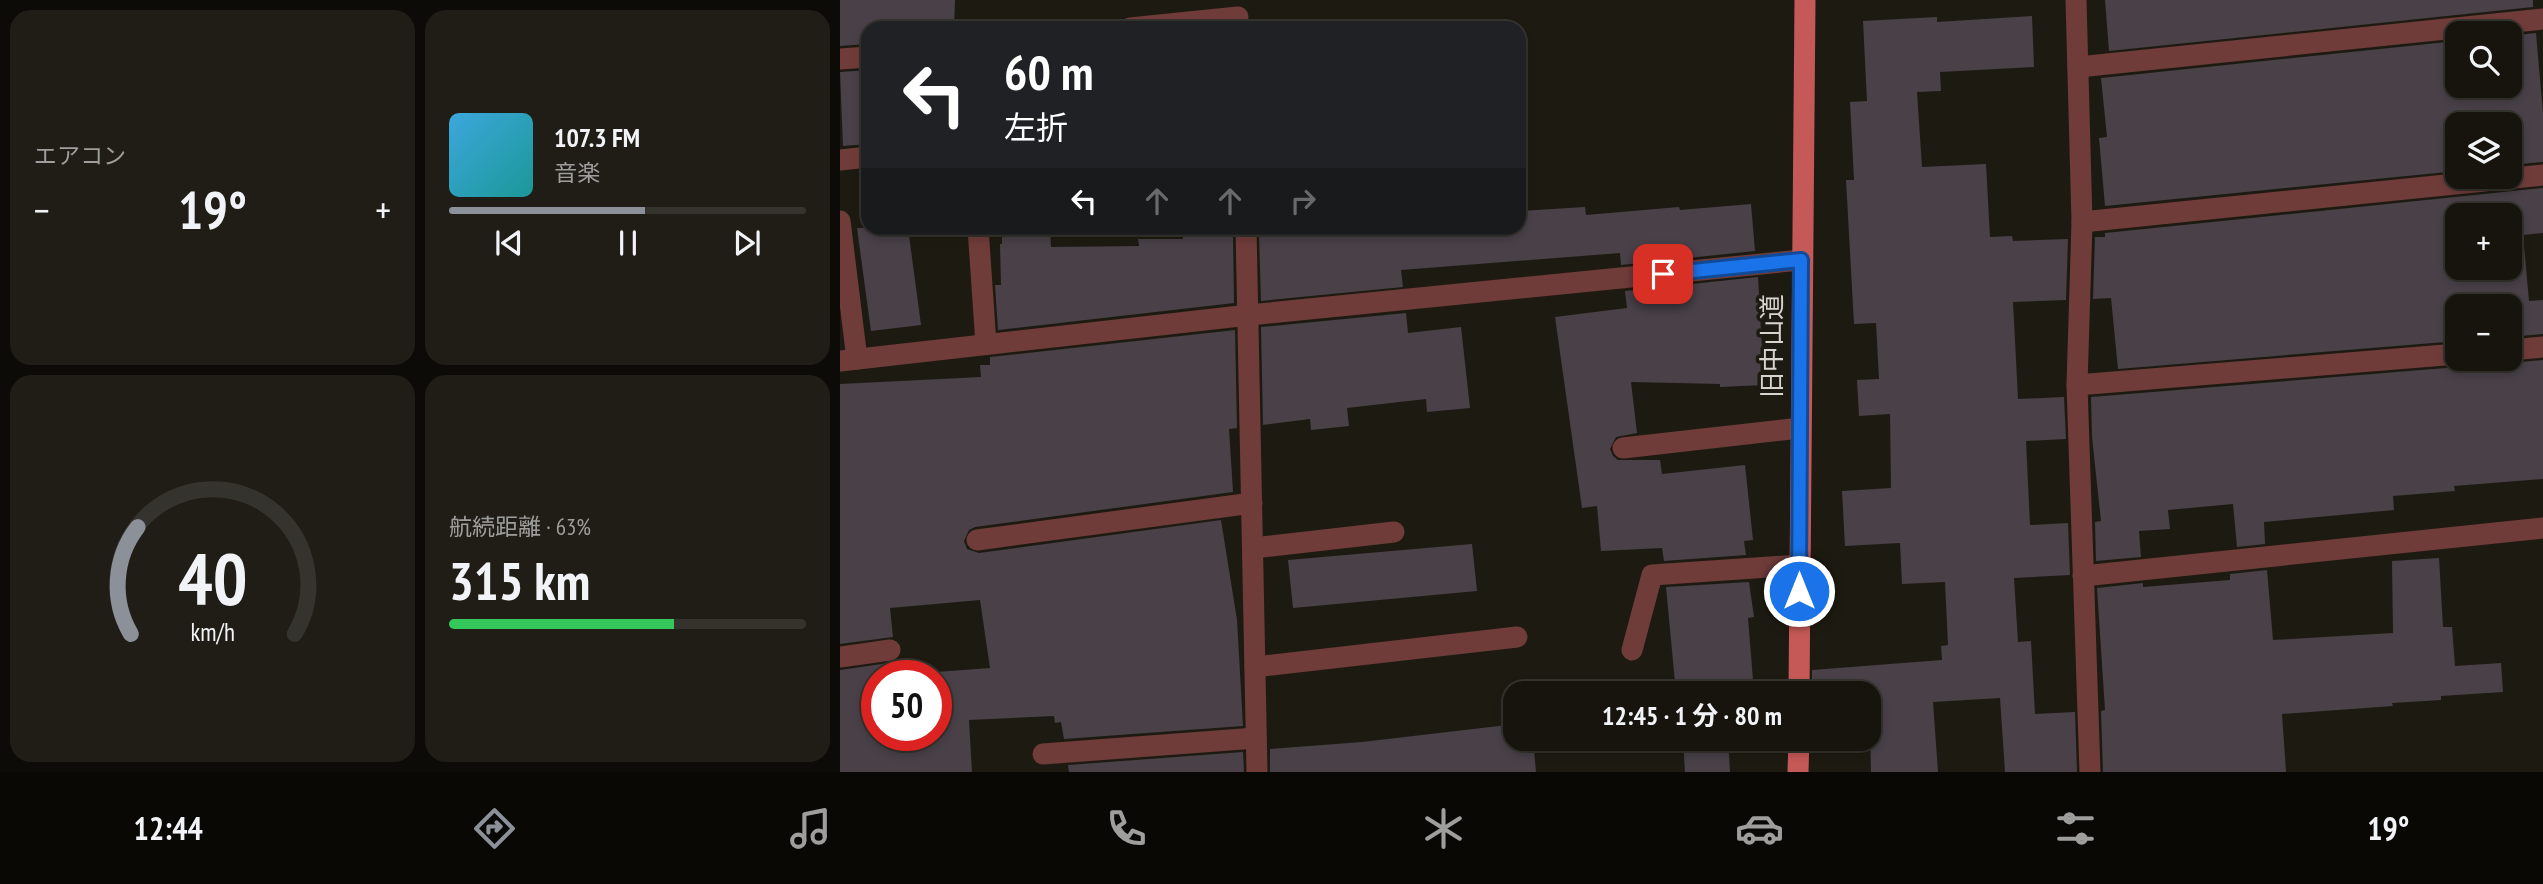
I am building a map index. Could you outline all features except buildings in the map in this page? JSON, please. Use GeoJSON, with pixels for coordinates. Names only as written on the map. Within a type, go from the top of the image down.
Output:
{"type":"FeatureCollection","features":[{"type":"Feature","properties":{"kind":"main road","name":"旧中山道"},"geometry":{"type":"LineString","coordinates":[[1799,681],[1805,0]]}},
{"type":"Feature","properties":{"kind":"main road"},"geometry":{"type":"LineString","coordinates":[[1798,751],[1798,772]]}},
{"type":"Feature","properties":{"kind":"street"},"geometry":{"type":"LineString","coordinates":[[2076,0],[2082,222],[2077,385],[2090,772]]}},
{"type":"Feature","properties":{"kind":"street"},"geometry":{"type":"LineString","coordinates":[[1188,21],[1238,15]]}},
{"type":"Feature","properties":{"kind":"street"},"geometry":{"type":"LineString","coordinates":[[2078,67],[2543,19]]}},
{"type":"Feature","properties":{"kind":"street"},"geometry":{"type":"LineString","coordinates":[[840,60],[861,58]]}},
{"type":"Feature","properties":{"kind":"street"},"geometry":{"type":"LineString","coordinates":[[840,160],[861,158]]}},
{"type":"Feature","properties":{"kind":"street"},"geometry":{"type":"LineString","coordinates":[[2082,222],[2543,175]]}},
{"type":"Feature","properties":{"kind":"street"},"geometry":{"type":"LineString","coordinates":[[840,221],[849,360],[1249,315],[1801,260]]}},
{"type":"Feature","properties":{"kind":"street"},"geometry":{"type":"LineString","coordinates":[[978,235],[986,344]]}},
{"type":"Feature","properties":{"kind":"street"},"geometry":{"type":"LineString","coordinates":[[1246,235],[1256,772]]}},
{"type":"Feature","properties":{"kind":"street"},"geometry":{"type":"LineString","coordinates":[[2522,349],[2543,348]]}},
{"type":"Feature","properties":{"kind":"street"},"geometry":{"type":"LineString","coordinates":[[2077,385],[2445,355]]}},
{"type":"Feature","properties":{"kind":"street"},"geometry":{"type":"LineString","coordinates":[[1623,448],[1800,428]]}},
{"type":"Feature","properties":{"kind":"street"},"geometry":{"type":"LineString","coordinates":[[976,540],[1252,503]]}},
{"type":"Feature","properties":{"kind":"street"},"geometry":{"type":"LineString","coordinates":[[2083,576],[2543,528]]}},
{"type":"Feature","properties":{"kind":"street"},"geometry":{"type":"LineString","coordinates":[[1253,548],[1394,532]]}},
{"type":"Feature","properties":{"kind":"street"},"geometry":{"type":"LineString","coordinates":[[1632,650],[1652,575],[1799,565]]}},
{"type":"Feature","properties":{"kind":"street"},"geometry":{"type":"LineString","coordinates":[[1255,667],[1517,637]]}},
{"type":"Feature","properties":{"kind":"street"},"geometry":{"type":"LineString","coordinates":[[840,657],[890,650]]}},
{"type":"Feature","properties":{"kind":"street"},"geometry":{"type":"LineString","coordinates":[[1043,754],[1256,738]]}},
{"type":"Feature","properties":{"kind":"route"},"geometry":{"type":"LineString","coordinates":[[1663,274],[1801,260],[1799,591]]}}]}
